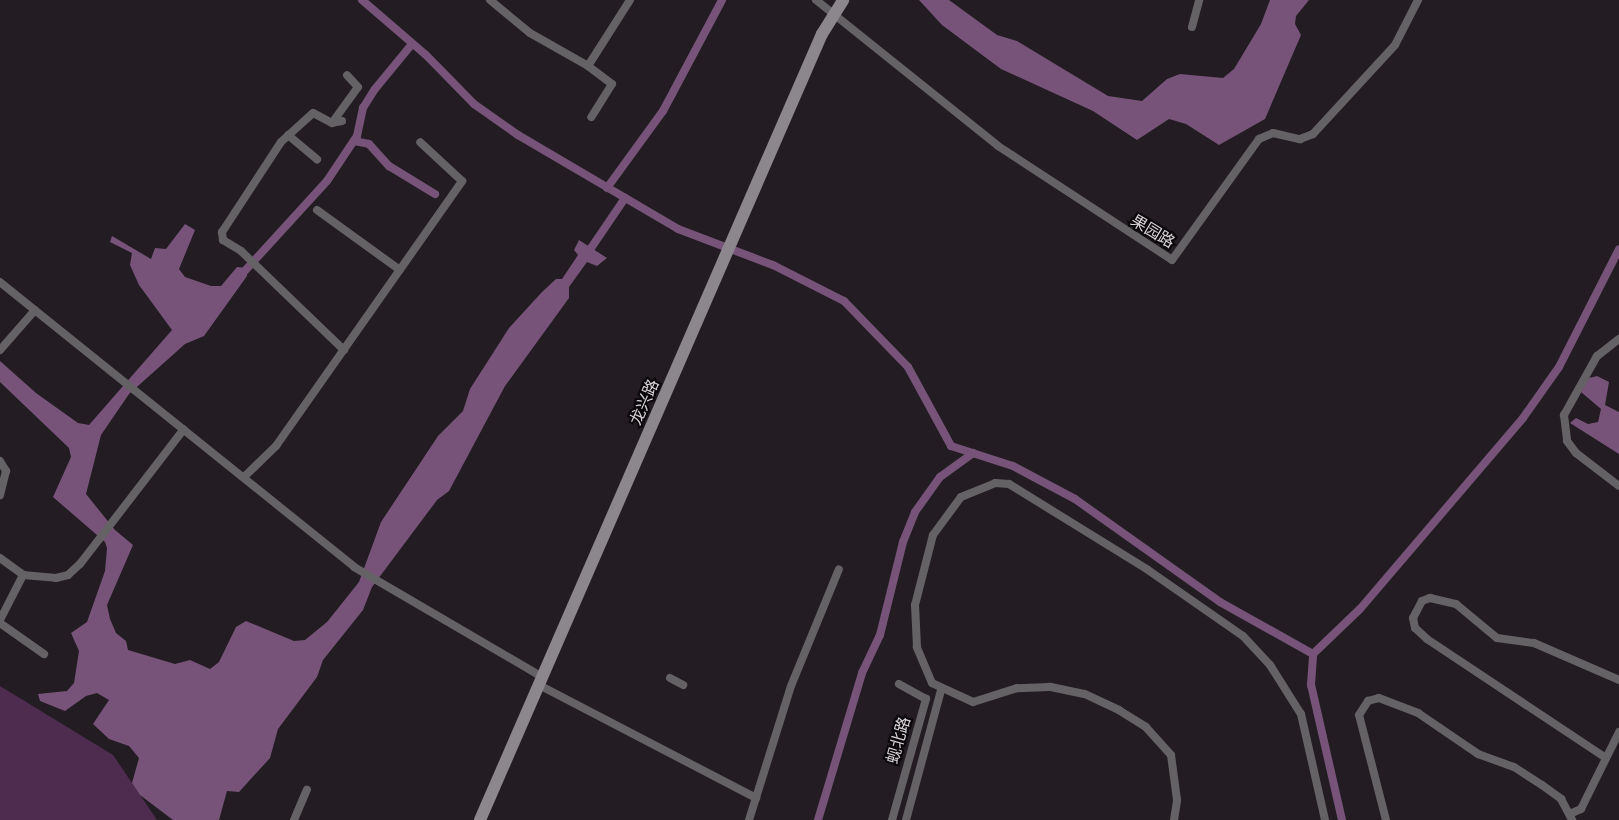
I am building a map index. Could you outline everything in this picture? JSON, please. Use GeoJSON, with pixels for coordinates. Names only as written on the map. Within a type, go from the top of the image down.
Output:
{"type":"FeatureCollection","features":[{"type":"Feature","properties":{"kind":"street"},"geometry":{"type":"LineString","coordinates":[[490,0],[530,33],[588,66],[612,84],[591,117]]}},
{"type":"Feature","properties":{"kind":"street"},"geometry":{"type":"LineString","coordinates":[[588,66],[630,0]]}},
{"type":"Feature","properties":{"kind":"street","name":"果园路"},"geometry":{"type":"LineString","coordinates":[[816,0],[998,146],[1172,260],[1259,139],[1273,133],[1300,139],[1313,134],[1395,45],[1418,0]]}},
{"type":"Feature","properties":{"kind":"street","name":"龙兴路"},"geometry":{"type":"LineString","coordinates":[[480,820],[833,14],[843,0]]}},
{"type":"Feature","properties":{"kind":"street"},"geometry":{"type":"LineString","coordinates":[[1192,27],[1199,0]]}},
{"type":"Feature","properties":{"kind":"street"},"geometry":{"type":"LineString","coordinates":[[332,123],[358,87],[347,75]]}},
{"type":"Feature","properties":{"kind":"street"},"geometry":{"type":"LineString","coordinates":[[342,121],[332,123],[313,113],[288,135],[222,232],[223,240],[241,251],[344,350]]}},
{"type":"Feature","properties":{"kind":"street"},"geometry":{"type":"LineString","coordinates":[[288,135],[317,159]]}},
{"type":"Feature","properties":{"kind":"street"},"geometry":{"type":"LineString","coordinates":[[244,477],[276,446],[462,181],[420,142]]}},
{"type":"Feature","properties":{"kind":"street"},"geometry":{"type":"LineString","coordinates":[[317,210],[400,270]]}},
{"type":"Feature","properties":{"kind":"street"},"geometry":{"type":"LineString","coordinates":[[0,282],[356,568],[541,681],[756,798]]}},
{"type":"Feature","properties":{"kind":"street"},"geometry":{"type":"LineString","coordinates":[[0,350],[35,310]]}},
{"type":"Feature","properties":{"kind":"street"},"geometry":{"type":"LineString","coordinates":[[1619,339],[1597,356],[1576,386],[1564,415],[1567,441],[1576,453],[1619,486]]}},
{"type":"Feature","properties":{"kind":"street"},"geometry":{"type":"LineString","coordinates":[[0,558],[23,575],[56,578],[68,575],[97,542],[184,429]]}},
{"type":"Feature","properties":{"kind":"street"},"geometry":{"type":"LineString","coordinates":[[0,461],[6,471],[0,495]]}},
{"type":"Feature","properties":{"kind":"street"},"geometry":{"type":"LineString","coordinates":[[1174,820],[1177,800],[1171,755],[1146,727],[1119,710],[1084,694],[1050,687],[1017,688],[973,702],[941,690],[926,674],[915,636],[915,605],[930,542],[961,498],[995,483],[1009,484],[1148,570],[1235,630],[1270,665],[1301,714],[1325,820]]}},
{"type":"Feature","properties":{"kind":"street"},"geometry":{"type":"LineString","coordinates":[[749,820],[791,686],[839,569]]}},
{"type":"Feature","properties":{"kind":"street"},"geometry":{"type":"LineString","coordinates":[[23,575],[0,622],[44,654]]}},
{"type":"Feature","properties":{"kind":"street"},"geometry":{"type":"LineString","coordinates":[[1606,758],[1427,639],[1415,628],[1413,618],[1416,608],[1430,598],[1456,604],[1497,638],[1534,643],[1619,680]]}},
{"type":"Feature","properties":{"kind":"street"},"geometry":{"type":"LineString","coordinates":[[670,678],[683,685]]}},
{"type":"Feature","properties":{"kind":"street","name":"蚬北路"},"geometry":{"type":"LineString","coordinates":[[892,820],[926,699],[899,684]]}},
{"type":"Feature","properties":{"kind":"street"},"geometry":{"type":"LineString","coordinates":[[906,820],[941,690]]}},
{"type":"Feature","properties":{"kind":"street"},"geometry":{"type":"LineString","coordinates":[[1386,820],[1359,715],[1368,701],[1379,698],[1418,713],[1478,754],[1514,767],[1562,799],[1572,817],[1581,809],[1619,732]]}},
{"type":"Feature","properties":{"kind":"street"},"geometry":{"type":"LineString","coordinates":[[294,820],[307,790]]}},
{"type":"Feature","properties":{"kind":"shaded area"},"geometry":{"type":"Polygon","coordinates":[[[919,0],[949,0],[997,35],[1017,41],[1108,96],[1142,101],[1167,79],[1180,74],[1223,78],[1234,69],[1261,24],[1270,0],[1309,0],[1296,16],[1295,24],[1301,35],[1265,119],[1219,145],[1186,124],[1169,119],[1137,140],[1093,111],[1001,69],[942,25],[919,0]]]}},
{"type":"Feature","properties":{"kind":"shaded area"},"geometry":{"type":"Polygon","coordinates":[[[185,224],[195,230],[179,269],[185,277],[211,286],[221,286],[237,267],[247,268],[247,276],[204,336],[185,344],[129,394],[101,435],[86,494],[115,530],[133,545],[107,605],[116,633],[126,641],[128,650],[175,664],[190,660],[210,669],[219,662],[236,627],[246,621],[294,641],[305,640],[327,622],[359,582],[381,522],[438,436],[463,411],[470,389],[509,328],[556,279],[562,279],[578,255],[574,250],[579,240],[607,258],[597,266],[587,262],[569,287],[569,298],[505,386],[449,491],[437,500],[372,587],[363,610],[323,660],[317,677],[278,729],[270,758],[239,792],[227,791],[219,820],[173,820],[140,795],[132,783],[139,758],[129,746],[109,739],[93,724],[109,700],[97,693],[86,696],[65,711],[40,701],[38,694],[67,691],[74,683],[79,651],[71,633],[87,622],[105,571],[107,548],[105,542],[53,497],[71,457],[69,448],[0,382],[0,361],[36,393],[78,423],[89,425],[172,330],[139,285],[130,265],[132,253],[110,242],[112,236],[151,259],[155,248],[166,249],[185,224]]]}},
{"type":"Feature","properties":{"kind":"shaded area"},"geometry":{"type":"Polygon","coordinates":[[[1597,376],[1609,382],[1605,405],[1619,412],[1619,454],[1570,423],[1576,418],[1588,424],[1598,422],[1601,409],[1581,392],[1589,378],[1597,376]]]}},
{"type":"Feature","properties":{"kind":"shaded area"},"geometry":{"type":"Polygon","coordinates":[[[0,686],[113,755],[157,820],[0,820],[0,686]]]}},
{"type":"Feature","properties":{"kind":"waterway"},"geometry":{"type":"LineString","coordinates":[[362,0],[426,55],[474,104],[518,135],[678,229],[773,265],[844,301],[908,367],[951,446],[1013,466],[1075,499],[1220,602],[1313,654]]}},
{"type":"Feature","properties":{"kind":"waterway"},"geometry":{"type":"LineString","coordinates":[[607,188],[663,111],[722,0]]}},
{"type":"Feature","properties":{"kind":"waterway"},"geometry":{"type":"LineString","coordinates":[[242,274],[327,181],[357,136],[363,108],[375,89],[412,44]]}},
{"type":"Feature","properties":{"kind":"waterway"},"geometry":{"type":"LineString","coordinates":[[354,141],[369,144],[389,166],[435,194]]}},
{"type":"Feature","properties":{"kind":"waterway"},"geometry":{"type":"LineString","coordinates":[[587,254],[625,198]]}},
{"type":"Feature","properties":{"kind":"waterway"},"geometry":{"type":"LineString","coordinates":[[1342,820],[1311,685],[1313,654],[1360,609],[1523,418],[1559,367],[1619,249]]}},
{"type":"Feature","properties":{"kind":"waterway"},"geometry":{"type":"LineString","coordinates":[[818,820],[862,673],[880,635],[903,542],[915,512],[940,477],[973,453]]}}]}
